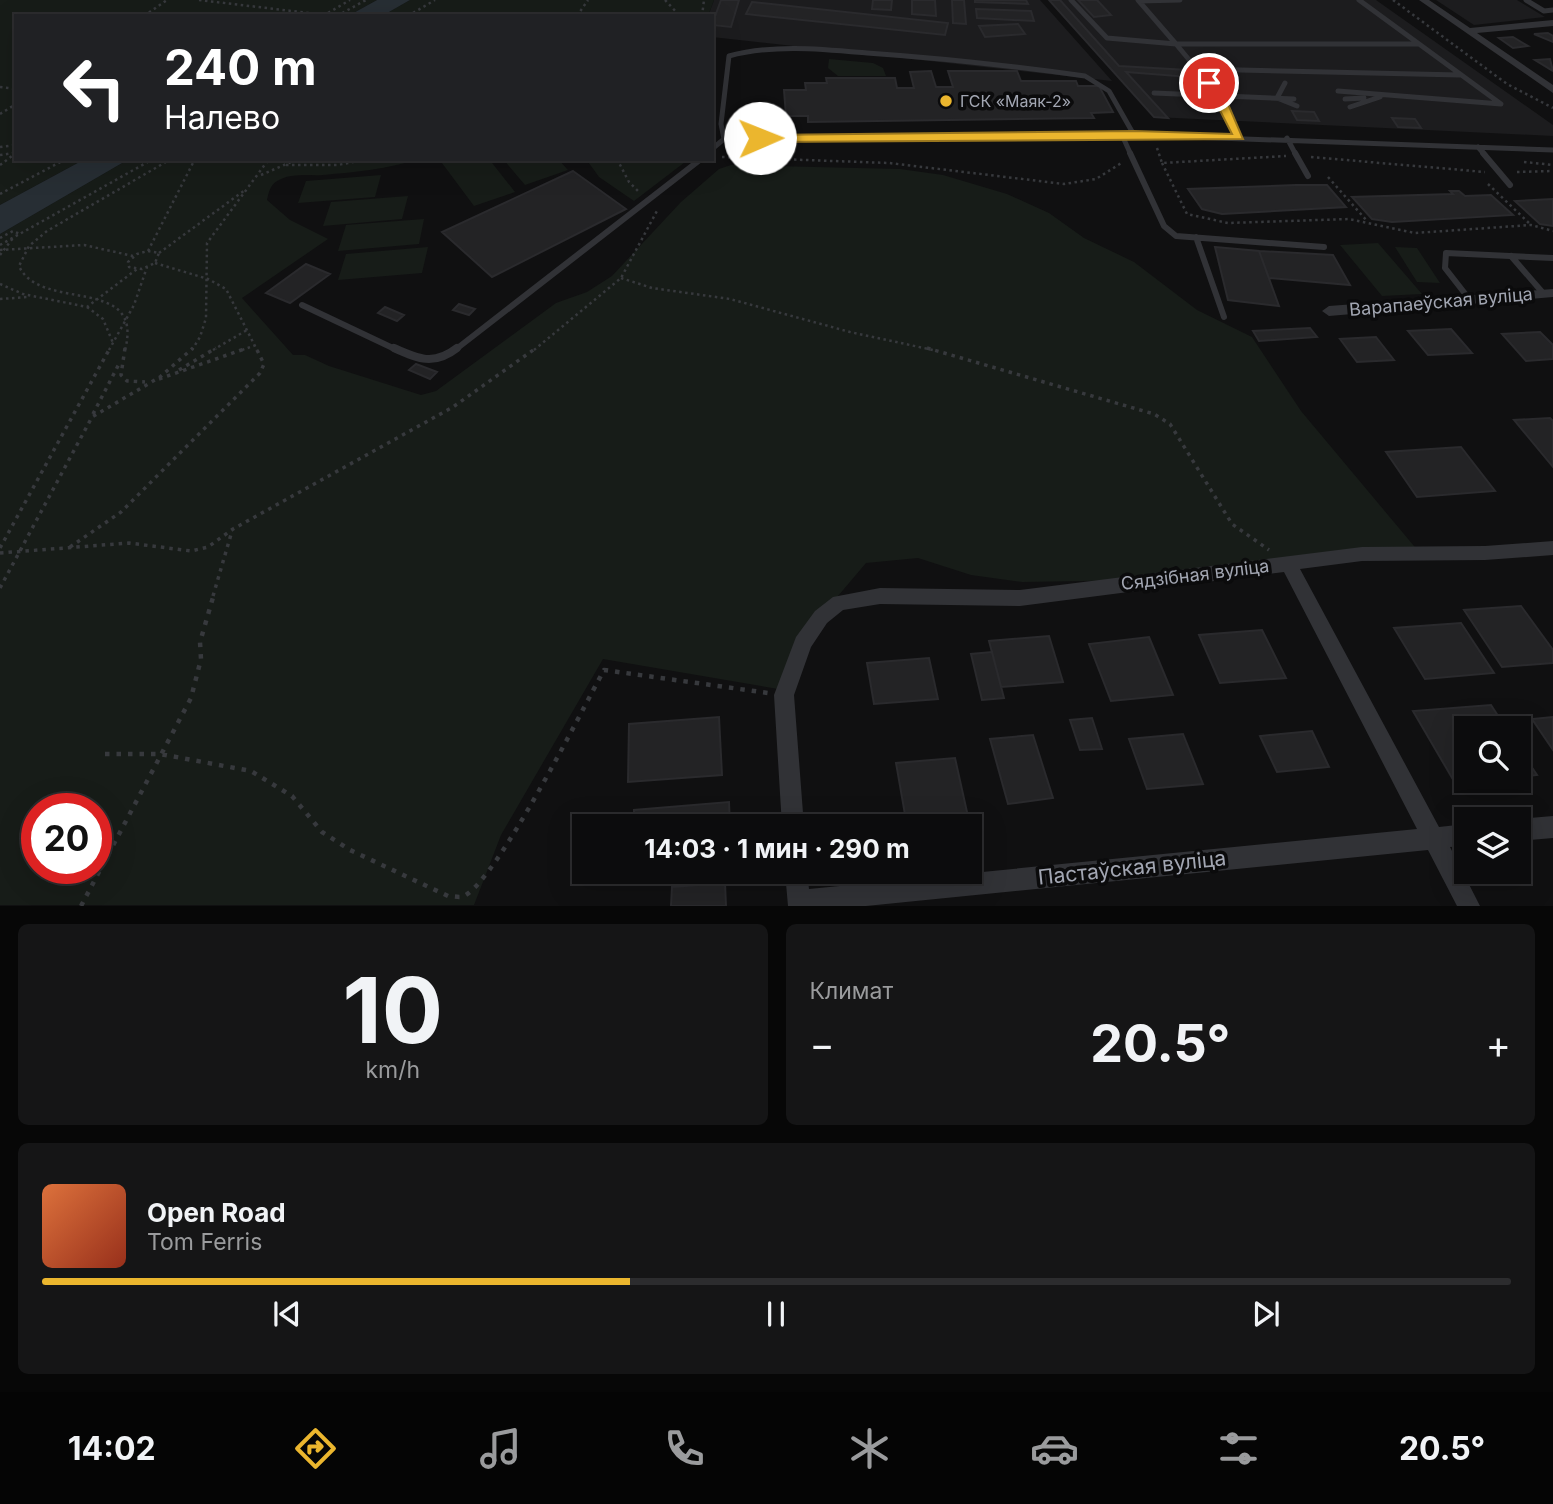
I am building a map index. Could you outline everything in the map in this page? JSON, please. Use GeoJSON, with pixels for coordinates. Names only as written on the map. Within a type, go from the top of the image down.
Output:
{"type":"FeatureCollection","features":[{"type":"Feature","properties":{"kind":"street"},"geometry":{"type":"LineString","coordinates":[[1423,0],[1553,90]]}},
{"type":"Feature","properties":{"kind":"street"},"geometry":{"type":"LineString","coordinates":[[1468,31],[1553,23]]}},
{"type":"Feature","properties":{"kind":"street","name":"Варапаеўская вуліца"},"geometry":{"type":"LineString","coordinates":[[1329,311],[1548,293]]}},
{"type":"Feature","properties":{"kind":"street","name":"Сядзібная вуліца"},"geometry":{"type":"LineString","coordinates":[[784,695],[803,643],[821,617],[839,603],[880,596],[1020,598],[1362,554],[1485,553],[1553,548]]}},
{"type":"Feature","properties":{"kind":"street"},"geometry":{"type":"LineString","coordinates":[[1288,564],[1469,905]]}},
{"type":"Feature","properties":{"kind":"street"},"geometry":{"type":"LineString","coordinates":[[784,695],[792,814]]}},
{"type":"Feature","properties":{"kind":"street"},"geometry":{"type":"LineString","coordinates":[[1531,829],[1553,827]]}},
{"type":"Feature","properties":{"kind":"street","name":"Пастаўская вуліца"},"geometry":{"type":"LineString","coordinates":[[799,903],[1454,836]]}},
{"type":"Feature","properties":{"kind":"street"},"geometry":{"type":"LineString","coordinates":[[797,884],[799,903]]}},
{"type":"Feature","properties":{"kind":"lane"},"geometry":{"type":"LineString","coordinates":[[1071,0],[1107,38],[1176,44],[1419,44]]}},
{"type":"Feature","properties":{"kind":"lane"},"geometry":{"type":"LineString","coordinates":[[1139,0],[1220,97],[1239,137]]}},
{"type":"Feature","properties":{"kind":"lane"},"geometry":{"type":"LineString","coordinates":[[1139,0],[1180,0]]}},
{"type":"Feature","properties":{"kind":"lane"},"geometry":{"type":"LineString","coordinates":[[1338,91],[1501,104],[1359,0]]}},
{"type":"Feature","properties":{"kind":"lane"},"geometry":{"type":"LineString","coordinates":[[1526,0],[1544,11],[1553,10]]}},
{"type":"Feature","properties":{"kind":"lane"},"geometry":{"type":"LineString","coordinates":[[724,139],[721,124],[729,56],[745,49],[803,50],[999,63],[1085,76],[1094,78],[1110,91],[1134,135]]}},
{"type":"Feature","properties":{"kind":"lane"},"geometry":{"type":"LineString","coordinates":[[1197,69],[1462,75]]}},
{"type":"Feature","properties":{"kind":"lane"},"geometry":{"type":"LineString","coordinates":[[1277,98],[1285,83]]}},
{"type":"Feature","properties":{"kind":"lane"},"geometry":{"type":"LineString","coordinates":[[1333,85],[1381,96]]}},
{"type":"Feature","properties":{"kind":"lane"},"geometry":{"type":"LineString","coordinates":[[1277,98],[1289,90]]}},
{"type":"Feature","properties":{"kind":"lane"},"geometry":{"type":"LineString","coordinates":[[1154,93],[1294,99]]}},
{"type":"Feature","properties":{"kind":"lane"},"geometry":{"type":"LineString","coordinates":[[1345,99],[1381,96]]}},
{"type":"Feature","properties":{"kind":"lane"},"geometry":{"type":"LineString","coordinates":[[1350,107],[1381,96]]}},
{"type":"Feature","properties":{"kind":"lane"},"geometry":{"type":"LineString","coordinates":[[1277,98],[1297,106]]}},
{"type":"Feature","properties":{"kind":"lane"},"geometry":{"type":"LineString","coordinates":[[1122,135],[1164,226],[1175,236],[1324,247]]}},
{"type":"Feature","properties":{"kind":"lane"},"geometry":{"type":"LineString","coordinates":[[714,147],[724,139],[1153,135],[1553,150]]}},
{"type":"Feature","properties":{"kind":"lane"},"geometry":{"type":"LineString","coordinates":[[1287,138],[1308,176]]}},
{"type":"Feature","properties":{"kind":"lane"},"geometry":{"type":"LineString","coordinates":[[1478,147],[1510,185]]}},
{"type":"Feature","properties":{"kind":"lane"},"geometry":{"type":"LineString","coordinates":[[302,305],[417,359],[432,361],[447,356],[699,161]]}},
{"type":"Feature","properties":{"kind":"lane"},"geometry":{"type":"LineString","coordinates":[[1196,237],[1224,317]]}},
{"type":"Feature","properties":{"kind":"lane"},"geometry":{"type":"LineString","coordinates":[[1470,300],[1444,268],[1446,253],[1553,258]]}},
{"type":"Feature","properties":{"kind":"lane"},"geometry":{"type":"LineString","coordinates":[[1511,256],[1548,293]]}},
{"type":"Feature","properties":{"kind":"path"},"geometry":{"type":"LineString","coordinates":[[147,14],[167,0]]}},
{"type":"Feature","properties":{"kind":"path"},"geometry":{"type":"LineString","coordinates":[[199,0],[327,14],[350,0]]}},
{"type":"Feature","properties":{"kind":"path"},"geometry":{"type":"LineString","coordinates":[[339,14],[366,0]]}},
{"type":"Feature","properties":{"kind":"path"},"geometry":{"type":"LineString","coordinates":[[411,14],[435,0]]}},
{"type":"Feature","properties":{"kind":"path"},"geometry":{"type":"LineString","coordinates":[[665,0],[678,14]]}},
{"type":"Feature","properties":{"kind":"path"},"geometry":{"type":"LineString","coordinates":[[1393,0],[1450,45],[1507,84],[1553,108]]}},
{"type":"Feature","properties":{"kind":"path"},"geometry":{"type":"LineString","coordinates":[[1153,135],[1187,214],[1228,223],[1349,219],[1415,233],[1531,225],[1553,231]]}},
{"type":"Feature","properties":{"kind":"path"},"geometry":{"type":"LineString","coordinates":[[711,165],[722,157],[732,139]]}},
{"type":"Feature","properties":{"kind":"path"},"geometry":{"type":"LineString","coordinates":[[722,157],[888,163],[1064,184],[1090,181],[1108,174],[1122,164],[1129,151]]}},
{"type":"Feature","properties":{"kind":"path"},"geometry":{"type":"LineString","coordinates":[[1163,163],[1297,156],[1500,173],[1553,171]]}},
{"type":"Feature","properties":{"kind":"path"},"geometry":{"type":"LineString","coordinates":[[0,194],[62,161]]}},
{"type":"Feature","properties":{"kind":"path"},"geometry":{"type":"LineString","coordinates":[[0,245],[149,161]]}},
{"type":"Feature","properties":{"kind":"path"},"geometry":{"type":"LineString","coordinates":[[0,587],[92,417],[128,341],[126,319],[119,311],[97,299],[54,291],[26,281],[19,266],[29,246],[60,222],[168,161]]}},
{"type":"Feature","properties":{"kind":"path"},"geometry":{"type":"LineString","coordinates":[[148,251],[194,161]]}},
{"type":"Feature","properties":{"kind":"path"},"geometry":{"type":"LineString","coordinates":[[148,383],[178,364],[200,337],[209,293],[205,253],[207,243],[268,161]]}},
{"type":"Feature","properties":{"kind":"path"},"geometry":{"type":"LineString","coordinates":[[258,176],[294,161]]}},
{"type":"Feature","properties":{"kind":"path"},"geometry":{"type":"LineString","coordinates":[[286,165],[357,161]]}},
{"type":"Feature","properties":{"kind":"path"},"geometry":{"type":"LineString","coordinates":[[0,553],[130,543],[191,551],[208,547],[233,529],[453,407],[534,350],[621,278],[661,204],[635,189],[618,161]]}},
{"type":"Feature","properties":{"kind":"path"},"geometry":{"type":"LineString","coordinates":[[1328,177],[1369,223]]}},
{"type":"Feature","properties":{"kind":"path"},"geometry":{"type":"LineString","coordinates":[[1488,184],[1531,225]]}},
{"type":"Feature","properties":{"kind":"path"},"geometry":{"type":"LineString","coordinates":[[87,307],[136,269],[155,263],[159,253],[247,189]]}},
{"type":"Feature","properties":{"kind":"path"},"geometry":{"type":"LineString","coordinates":[[0,238],[13,231],[20,234]]}},
{"type":"Feature","properties":{"kind":"path"},"geometry":{"type":"LineString","coordinates":[[0,256],[8,249],[13,237]]}},
{"type":"Feature","properties":{"kind":"path"},"geometry":{"type":"LineString","coordinates":[[0,250],[86,244],[119,250],[133,257]]}},
{"type":"Feature","properties":{"kind":"path"},"geometry":{"type":"LineString","coordinates":[[136,269],[128,264],[133,257],[148,251],[159,253]]}},
{"type":"Feature","properties":{"kind":"path"},"geometry":{"type":"LineString","coordinates":[[68,548],[129,505],[260,373],[264,364],[226,289],[208,279],[155,263]]}},
{"type":"Feature","properties":{"kind":"path"},"geometry":{"type":"LineString","coordinates":[[0,548],[126,319],[147,267]]}},
{"type":"Feature","properties":{"kind":"path"},"geometry":{"type":"LineString","coordinates":[[621,278],[652,288],[730,299],[850,332],[913,344],[1154,414],[1170,424],[1232,524],[1288,564]]}},
{"type":"Feature","properties":{"kind":"path"},"geometry":{"type":"LineString","coordinates":[[0,284],[34,297],[87,307],[103,319],[113,343]]}},
{"type":"Feature","properties":{"kind":"path"},"geometry":{"type":"LineString","coordinates":[[0,299],[34,297]]}},
{"type":"Feature","properties":{"kind":"path"},"geometry":{"type":"LineString","coordinates":[[92,417],[116,399],[205,357],[247,330]]}},
{"type":"Feature","properties":{"kind":"path"},"geometry":{"type":"LineString","coordinates":[[122,357],[120,371],[123,378],[148,383],[256,345]]}},
{"type":"Feature","properties":{"kind":"path"},"geometry":{"type":"LineString","coordinates":[[81,905],[191,698],[201,659],[200,642],[233,529]]}},
{"type":"Feature","properties":{"kind":"path"},"geometry":{"type":"LineString","coordinates":[[106,754],[160,754],[251,771],[292,796],[323,832],[350,850],[448,896],[463,897],[475,888],[487,873],[529,808],[604,670],[784,695]]}},
{"type":"Feature","properties":{"kind":"shaded area"},"geometry":{"type":"Polygon","coordinates":[[[0,0],[377,0],[352,14],[14,14],[14,161],[81,161],[0,205],[0,0]]]}},
{"type":"Feature","properties":{"kind":"shaded area"},"geometry":{"type":"Polygon","coordinates":[[[377,0],[410,0],[386,14],[352,14],[377,0]]]}},
{"type":"Feature","properties":{"kind":"shaded area"},"geometry":{"type":"Polygon","coordinates":[[[410,0],[714,0],[709,14],[386,14],[410,0]]]}},
{"type":"Feature","properties":{"kind":"shaded area"},"geometry":{"type":"Polygon","coordinates":[[[714,0],[1040,0],[1112,81],[714,37],[714,14],[709,14],[714,0]]]}},
{"type":"Feature","properties":{"kind":"shaded area"},"geometry":{"type":"Polygon","coordinates":[[[1049,0],[1376,0],[1553,125],[1553,136],[1154,117],[1049,0]]]}},
{"type":"Feature","properties":{"kind":"shaded area"},"geometry":{"type":"Polygon","coordinates":[[[1436,0],[1517,0],[1545,17],[1474,25],[1436,0]]]}},
{"type":"Feature","properties":{"kind":"shaded area"},"geometry":{"type":"Polygon","coordinates":[[[829,59],[873,63],[883,68],[886,76],[838,76],[828,68],[829,59]]]}},
{"type":"Feature","properties":{"kind":"shaded area"},"geometry":{"type":"Polygon","coordinates":[[[81,161],[126,161],[0,234],[0,205],[81,161]]]}},
{"type":"Feature","properties":{"kind":"shaded area"},"geometry":{"type":"Polygon","coordinates":[[[126,161],[411,161],[360,171],[292,176],[275,183],[267,200],[290,220],[328,239],[242,298],[293,355],[305,355],[329,366],[421,395],[436,391],[556,303],[587,292],[612,276],[681,202],[719,169],[731,165],[900,169],[943,175],[1007,194],[1049,213],[1084,238],[1134,262],[1197,310],[1252,337],[1301,411],[1419,552],[1144,580],[1022,582],[971,575],[918,558],[866,563],[821,616],[784,690],[603,659],[501,835],[474,905],[0,905],[0,234],[126,161]]]}},
{"type":"Feature","properties":{"kind":"shaded area"},"geometry":{"type":"Polygon","coordinates":[[[440,161],[491,161],[515,192],[474,206],[440,161]]]}},
{"type":"Feature","properties":{"kind":"shaded area"},"geometry":{"type":"Polygon","coordinates":[[[505,161],[560,161],[568,170],[525,185],[505,161]]]}},
{"type":"Feature","properties":{"kind":"shaded area"},"geometry":{"type":"Polygon","coordinates":[[[587,161],[686,161],[634,201],[599,177],[587,161]]]}},
{"type":"Feature","properties":{"kind":"shaded area"},"geometry":{"type":"Polygon","coordinates":[[[381,175],[375,197],[298,203],[306,181],[381,175]]]}},
{"type":"Feature","properties":{"kind":"shaded area"},"geometry":{"type":"Polygon","coordinates":[[[408,196],[402,219],[323,226],[331,202],[408,196]]]}},
{"type":"Feature","properties":{"kind":"shaded area"},"geometry":{"type":"Polygon","coordinates":[[[424,219],[419,244],[338,251],[346,225],[424,219]]]}},
{"type":"Feature","properties":{"kind":"shaded area"},"geometry":{"type":"Polygon","coordinates":[[[1378,243],[1422,294],[1382,296],[1340,245],[1378,243]]]}},
{"type":"Feature","properties":{"kind":"shaded area"},"geometry":{"type":"Polygon","coordinates":[[[428,247],[422,273],[338,280],[346,254],[428,247]]]}},
{"type":"Feature","properties":{"kind":"shaded area"},"geometry":{"type":"Polygon","coordinates":[[[1395,247],[1417,248],[1440,283],[1417,282],[1395,247]]]}},
{"type":"Feature","properties":{"kind":"building"},"geometry":{"type":"Polygon","coordinates":[[[721,0],[739,0],[731,27],[714,25],[721,0]]]}},
{"type":"Feature","properties":{"kind":"building"},"geometry":{"type":"Polygon","coordinates":[[[873,0],[892,0],[891,10],[872,9],[873,0]]]}},
{"type":"Feature","properties":{"kind":"building"},"geometry":{"type":"Polygon","coordinates":[[[912,0],[935,0],[936,16],[912,14],[912,0]]]}},
{"type":"Feature","properties":{"kind":"building"},"geometry":{"type":"Polygon","coordinates":[[[952,0],[964,0],[966,24],[953,23],[952,0]]]}},
{"type":"Feature","properties":{"kind":"building"},"geometry":{"type":"Polygon","coordinates":[[[1026,0],[1028,4],[975,2],[1026,0]]]}},
{"type":"Feature","properties":{"kind":"building"},"geometry":{"type":"Polygon","coordinates":[[[1049,0],[1060,0],[1119,66],[1188,70],[1189,77],[1126,72],[1168,118],[1154,117],[1049,0]]]}},
{"type":"Feature","properties":{"kind":"building"},"geometry":{"type":"Polygon","coordinates":[[[1078,0],[1097,0],[1111,15],[1094,17],[1078,0]]]}},
{"type":"Feature","properties":{"kind":"building"},"geometry":{"type":"Polygon","coordinates":[[[752,2],[948,23],[945,35],[746,14],[752,2]]]}},
{"type":"Feature","properties":{"kind":"building"},"geometry":{"type":"Polygon","coordinates":[[[976,9],[1031,11],[1034,21],[977,18],[976,9]]]}},
{"type":"Feature","properties":{"kind":"building"},"geometry":{"type":"Polygon","coordinates":[[[1018,24],[1025,34],[985,37],[979,26],[1018,24]]]}},
{"type":"Feature","properties":{"kind":"building"},"geometry":{"type":"Polygon","coordinates":[[[1548,33],[1553,36],[1553,42],[1534,34],[1548,33]]]}},
{"type":"Feature","properties":{"kind":"building"},"geometry":{"type":"Polygon","coordinates":[[[1513,37],[1528,46],[1513,48],[1499,38],[1513,37]]]}},
{"type":"Feature","properties":{"kind":"building"},"geometry":{"type":"Polygon","coordinates":[[[1550,59],[1553,71],[1535,60],[1550,59]]]}},
{"type":"Feature","properties":{"kind":"building","name":"ГСК «Маяк-2»"},"geometry":{"type":"Polygon","coordinates":[[[931,71],[936,87],[953,87],[948,71],[1017,71],[1021,81],[1076,81],[1078,86],[1099,86],[1113,112],[1091,113],[1094,118],[808,122],[808,116],[786,116],[784,90],[806,90],[805,83],[827,83],[826,78],[895,78],[897,88],[914,88],[910,72],[931,71]]]}},
{"type":"Feature","properties":{"kind":"building"},"geometry":{"type":"Polygon","coordinates":[[[1292,111],[1314,112],[1319,121],[1297,120],[1292,111]]]}},
{"type":"Feature","properties":{"kind":"building"},"geometry":{"type":"Polygon","coordinates":[[[1392,118],[1415,119],[1421,128],[1398,127],[1392,118]]]}},
{"type":"Feature","properties":{"kind":"building"},"geometry":{"type":"Polygon","coordinates":[[[573,171],[626,209],[492,277],[442,232],[573,171]]]}},
{"type":"Feature","properties":{"kind":"building"},"geometry":{"type":"Polygon","coordinates":[[[1327,185],[1346,207],[1222,214],[1202,209],[1188,189],[1327,185]]]}},
{"type":"Feature","properties":{"kind":"building"},"geometry":{"type":"Polygon","coordinates":[[[1450,191],[1459,191],[1465,196],[1491,195],[1513,215],[1392,222],[1372,219],[1352,197],[1453,194],[1450,191]]]}},
{"type":"Feature","properties":{"kind":"building"},"geometry":{"type":"Polygon","coordinates":[[[1553,199],[1553,226],[1540,224],[1515,201],[1553,199]]]}},
{"type":"Feature","properties":{"kind":"building"},"geometry":{"type":"Polygon","coordinates":[[[1215,247],[1259,251],[1279,306],[1228,300],[1215,247]]]}},
{"type":"Feature","properties":{"kind":"building"},"geometry":{"type":"Polygon","coordinates":[[[1259,251],[1333,255],[1350,285],[1269,278],[1259,251]]]}},
{"type":"Feature","properties":{"kind":"building"},"geometry":{"type":"Polygon","coordinates":[[[306,264],[330,274],[290,303],[266,293],[306,264]]]}},
{"type":"Feature","properties":{"kind":"building"},"geometry":{"type":"Polygon","coordinates":[[[459,304],[475,309],[469,315],[453,310],[459,304]]]}},
{"type":"Feature","properties":{"kind":"building"},"geometry":{"type":"Polygon","coordinates":[[[385,307],[404,315],[397,321],[378,313],[385,307]]]}},
{"type":"Feature","properties":{"kind":"building"},"geometry":{"type":"Polygon","coordinates":[[[1310,328],[1317,337],[1259,341],[1253,331],[1310,328]]]}},
{"type":"Feature","properties":{"kind":"building"},"geometry":{"type":"Polygon","coordinates":[[[1451,329],[1472,353],[1428,355],[1408,331],[1451,329]]]}},
{"type":"Feature","properties":{"kind":"building"},"geometry":{"type":"Polygon","coordinates":[[[1540,332],[1553,345],[1553,359],[1526,361],[1502,334],[1540,332]]]}},
{"type":"Feature","properties":{"kind":"building"},"geometry":{"type":"Polygon","coordinates":[[[1376,337],[1394,360],[1357,362],[1340,339],[1376,337]]]}},
{"type":"Feature","properties":{"kind":"building"},"geometry":{"type":"Polygon","coordinates":[[[416,364],[437,372],[430,379],[409,370],[416,364]]]}},
{"type":"Feature","properties":{"kind":"building"},"geometry":{"type":"Polygon","coordinates":[[[1550,418],[1553,421],[1553,467],[1514,420],[1550,418]]]}},
{"type":"Feature","properties":{"kind":"building"},"geometry":{"type":"Polygon","coordinates":[[[1461,447],[1495,491],[1417,497],[1386,452],[1461,447]]]}},
{"type":"Feature","properties":{"kind":"building"},"geometry":{"type":"Polygon","coordinates":[[[1521,606],[1553,650],[1553,663],[1502,667],[1464,610],[1521,606]]]}},
{"type":"Feature","properties":{"kind":"building"},"geometry":{"type":"Polygon","coordinates":[[[1461,623],[1494,673],[1425,679],[1394,628],[1461,623]]]}},
{"type":"Feature","properties":{"kind":"building"},"geometry":{"type":"Polygon","coordinates":[[[1262,630],[1286,678],[1220,683],[1199,635],[1262,630]]]}},
{"type":"Feature","properties":{"kind":"building"},"geometry":{"type":"Polygon","coordinates":[[[1049,636],[1063,682],[1001,687],[989,641],[1049,636]]]}},
{"type":"Feature","properties":{"kind":"building"},"geometry":{"type":"Polygon","coordinates":[[[1149,637],[1173,695],[1111,701],[1089,644],[1149,637]]]}},
{"type":"Feature","properties":{"kind":"building"},"geometry":{"type":"Polygon","coordinates":[[[992,652],[1004,698],[982,700],[971,654],[992,652]]]}},
{"type":"Feature","properties":{"kind":"building"},"geometry":{"type":"Polygon","coordinates":[[[929,658],[938,699],[874,704],[867,663],[929,658]]]}},
{"type":"Feature","properties":{"kind":"building"},"geometry":{"type":"Polygon","coordinates":[[[1491,705],[1498,716],[1454,716],[1454,781],[1413,711],[1491,705]]]}},
{"type":"Feature","properties":{"kind":"building"},"geometry":{"type":"Polygon","coordinates":[[[719,717],[722,775],[628,782],[629,724],[719,717]]]}},
{"type":"Feature","properties":{"kind":"building"},"geometry":{"type":"Polygon","coordinates":[[[1553,717],[1553,750],[1532,719],[1553,717]]]}},
{"type":"Feature","properties":{"kind":"building"},"geometry":{"type":"Polygon","coordinates":[[[1092,718],[1102,749],[1080,750],[1070,720],[1092,718]]]}},
{"type":"Feature","properties":{"kind":"building"},"geometry":{"type":"Polygon","coordinates":[[[1312,731],[1329,767],[1277,772],[1260,736],[1312,731]]]}},
{"type":"Feature","properties":{"kind":"building"},"geometry":{"type":"Polygon","coordinates":[[[1183,734],[1203,784],[1147,789],[1129,739],[1183,734]]]}},
{"type":"Feature","properties":{"kind":"building"},"geometry":{"type":"Polygon","coordinates":[[[1033,735],[1053,798],[1008,804],[990,739],[1033,735]]]}},
{"type":"Feature","properties":{"kind":"building"},"geometry":{"type":"Polygon","coordinates":[[[955,758],[967,814],[905,814],[896,763],[955,758]]]}},
{"type":"Feature","properties":{"kind":"building"},"geometry":{"type":"Polygon","coordinates":[[[729,802],[730,814],[634,814],[634,810],[729,802]]]}},
{"type":"Feature","properties":{"kind":"building"},"geometry":{"type":"Polygon","coordinates":[[[725,884],[726,906],[671,906],[672,887],[725,884]]]}},
{"type":"Feature","properties":{"kind":"place","name":"ГСК «Маяк-2»"},"geometry":{"type":"Point","coordinates":[946,101]}},
{"type":"Feature","properties":{"kind":"route"},"geometry":{"type":"LineString","coordinates":[[760,138],[1134,135],[1239,137],[1220,97],[1209,83]]}}]}
